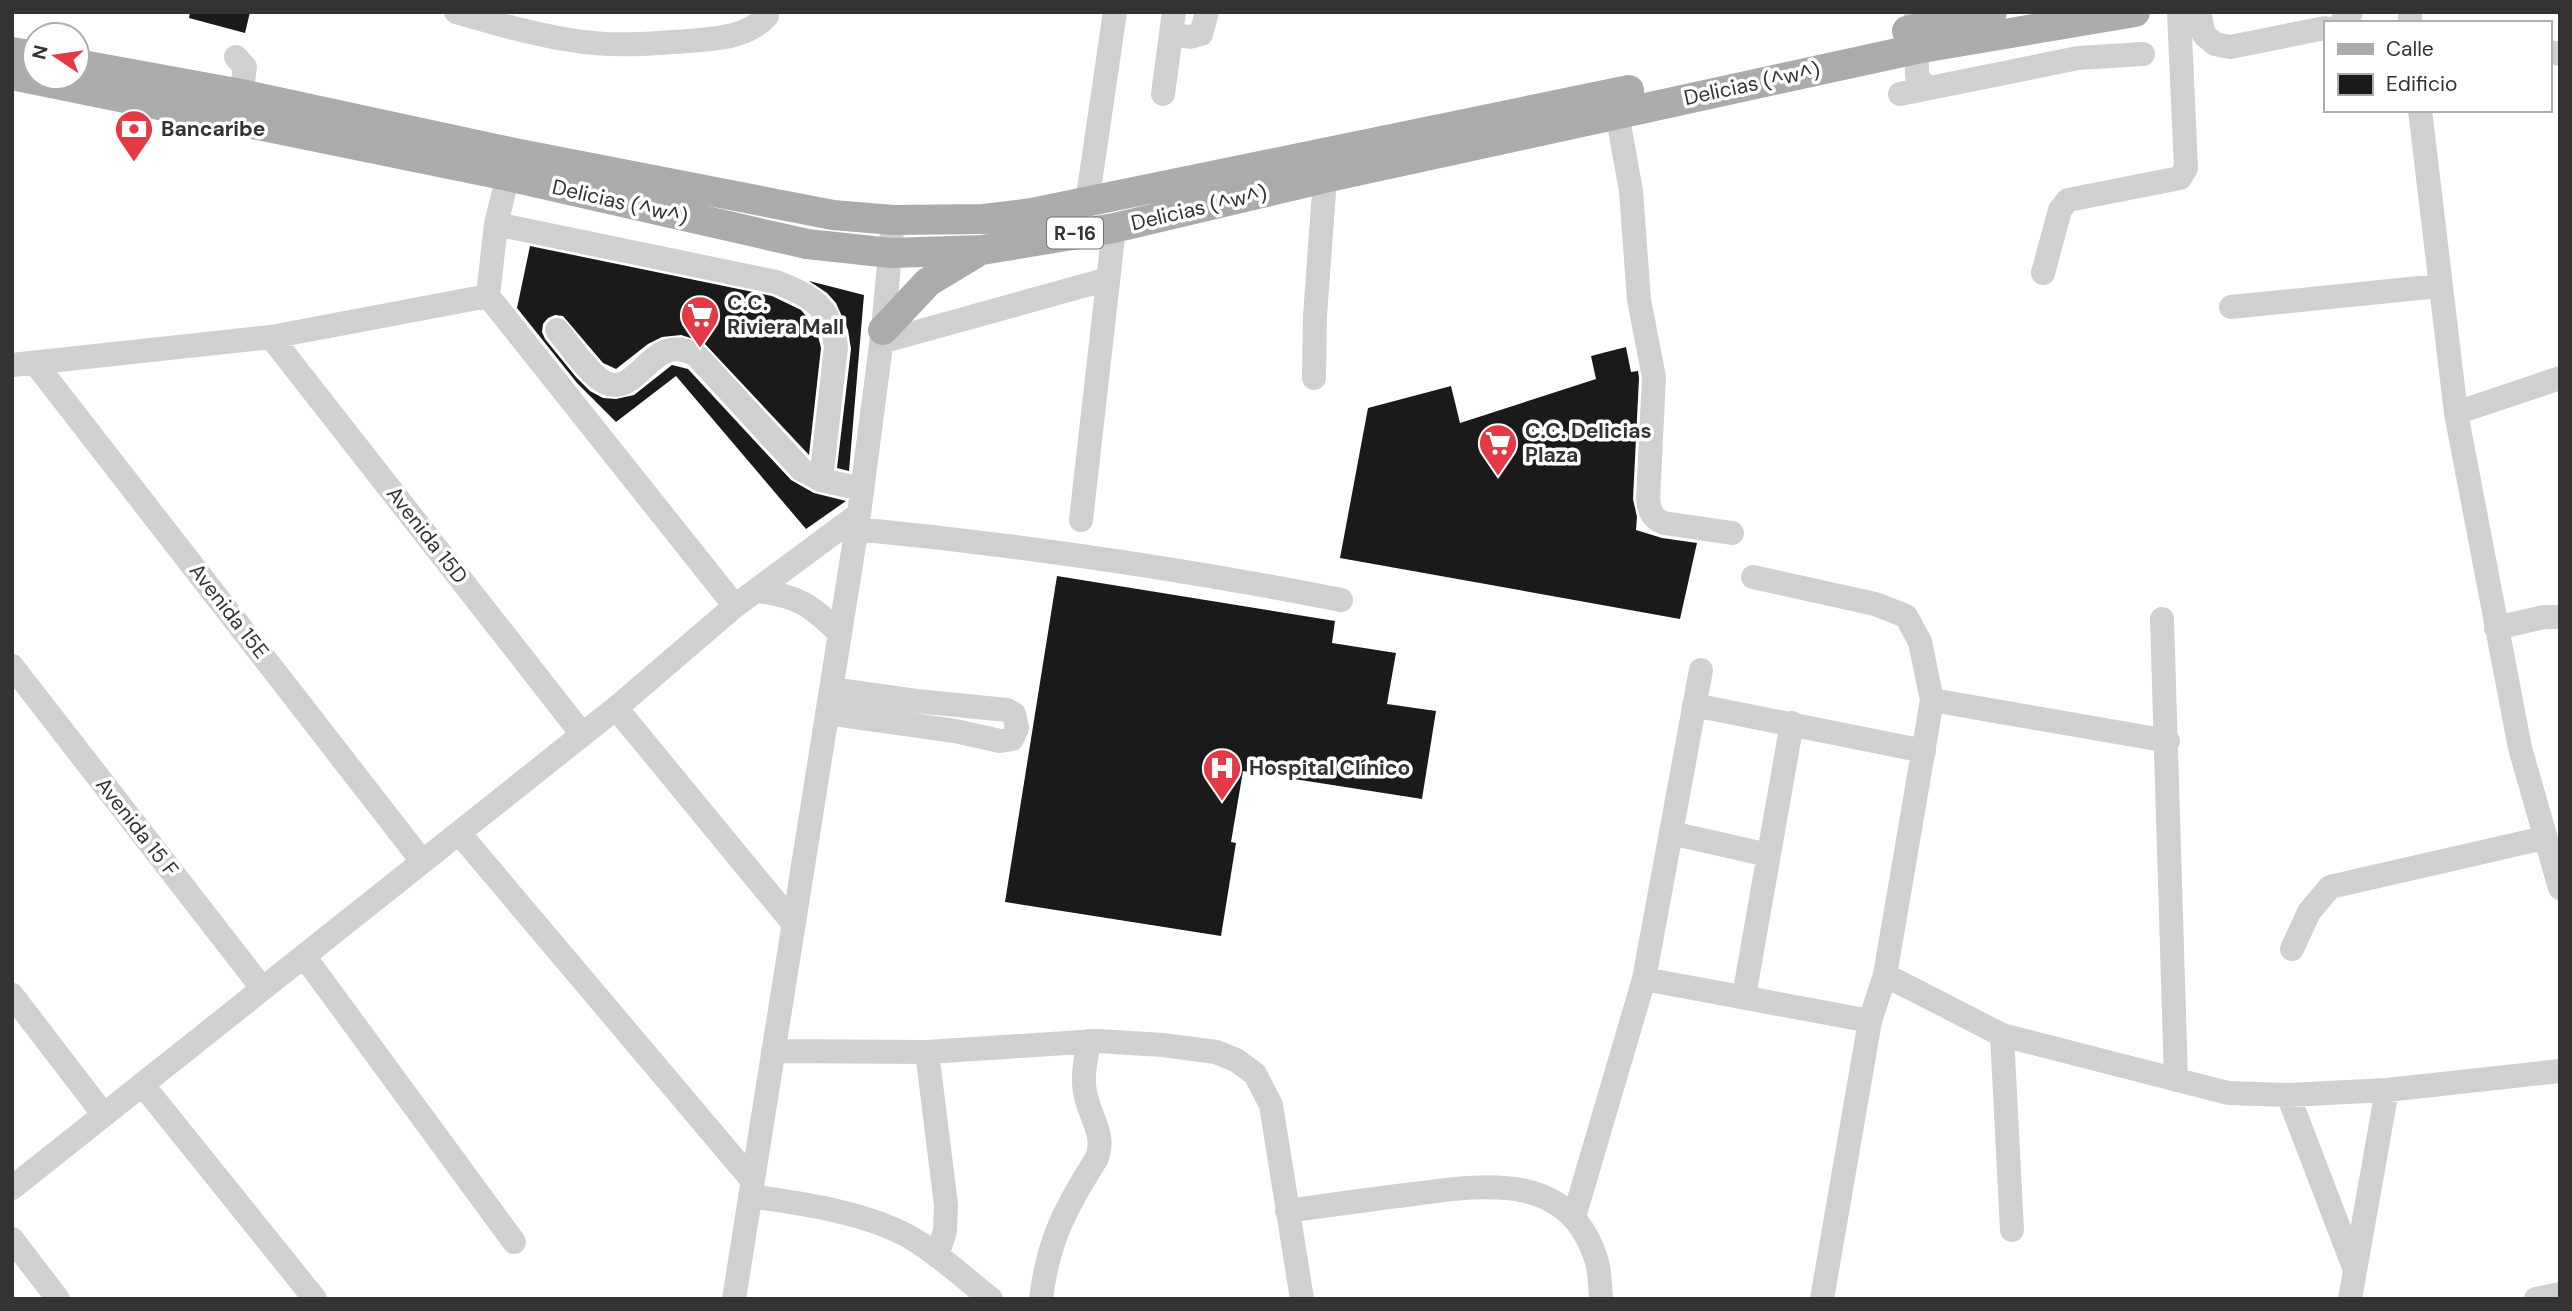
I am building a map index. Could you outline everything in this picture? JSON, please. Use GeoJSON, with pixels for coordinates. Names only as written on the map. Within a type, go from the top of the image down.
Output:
{"type":"FeatureCollection","features":[{"type":"Feature","properties":{"kind":"main road","name":"Delicias (^w^)"},"geometry":{"type":"LineString","coordinates":[[91,67],[241,94],[514,153],[805,210],[893,220],[984,219],[1087,204],[1992,12]]}},
{"type":"Feature","properties":{"kind":"main road","name":"Delicias (^w^)"},"geometry":{"type":"LineString","coordinates":[[12,75],[508,176],[807,244],[891,253],[982,250],[1114,228],[1617,113],[1916,30],[2081,21],[2135,12]]}},
{"type":"Feature","properties":{"kind":"main road"},"geometry":{"type":"LineString","coordinates":[[882,336],[928,282],[982,250]]}},
{"type":"Feature","properties":{"kind":"street"},"geometry":{"type":"LineString","coordinates":[[456,12],[572,41],[616,44],[701,40],[745,32],[767,16]]}},
{"type":"Feature","properties":{"kind":"street"},"geometry":{"type":"LineString","coordinates":[[1087,204],[1115,12]]}},
{"type":"Feature","properties":{"kind":"street"},"geometry":{"type":"LineString","coordinates":[[1163,94],[1172,23],[1196,37],[1204,28],[1207,12]]}},
{"type":"Feature","properties":{"kind":"street"},"geometry":{"type":"LineString","coordinates":[[2043,273],[2060,210],[2068,200],[2180,178],[2186,167],[2179,12]]}},
{"type":"Feature","properties":{"kind":"street"},"geometry":{"type":"LineString","coordinates":[[2199,12],[2204,35],[2215,44],[2230,47],[2324,28]]}},
{"type":"Feature","properties":{"kind":"street"},"geometry":{"type":"LineString","coordinates":[[2078,58],[2083,45],[2081,21]]}},
{"type":"Feature","properties":{"kind":"street"},"geometry":{"type":"LineString","coordinates":[[1916,30],[1917,76],[1926,88]]}},
{"type":"Feature","properties":{"kind":"street"},"geometry":{"type":"LineString","coordinates":[[1900,94],[2078,58],[2143,54]]}},
{"type":"Feature","properties":{"kind":"street"},"geometry":{"type":"LineString","coordinates":[[236,57],[245,67],[241,94]]}},
{"type":"Feature","properties":{"kind":"street"},"geometry":{"type":"LineString","coordinates":[[2420,112],[2456,412],[2520,748],[2560,888]]}},
{"type":"Feature","properties":{"kind":"street"},"geometry":{"type":"LineString","coordinates":[[1617,113],[1631,191],[1639,300],[1654,377],[1648,500],[1650,512],[1655,520],[1664,523],[1732,533]]}},
{"type":"Feature","properties":{"kind":"street"},"geometry":{"type":"LineString","coordinates":[[508,176],[496,224],[488,296],[735,606]]}},
{"type":"Feature","properties":{"kind":"street"},"geometry":{"type":"LineString","coordinates":[[1314,378],[1325,178]]}},
{"type":"Feature","properties":{"kind":"street"},"geometry":{"type":"LineString","coordinates":[[740,1293],[751,1188],[858,522],[882,336],[893,220]]}},
{"type":"Feature","properties":{"kind":"street"},"geometry":{"type":"LineString","coordinates":[[496,224],[776,282],[798,290],[816,302],[828,315],[836,347],[821,480]]}},
{"type":"Feature","properties":{"kind":"street"},"geometry":{"type":"LineString","coordinates":[[1081,520],[1114,228]]}},
{"type":"Feature","properties":{"kind":"street"},"geometry":{"type":"LineString","coordinates":[[882,336],[1108,279]]}},
{"type":"Feature","properties":{"kind":"street"},"geometry":{"type":"LineString","coordinates":[[2231,307],[2439,286]]}},
{"type":"Feature","properties":{"kind":"street"},"geometry":{"type":"LineString","coordinates":[[24,364],[271,337],[488,296]]}},
{"type":"Feature","properties":{"kind":"street"},"geometry":{"type":"LineString","coordinates":[[557,330],[596,376],[606,383],[625,383],[660,353],[676,349],[688,351],[697,356],[802,470],[821,480],[862,489]]}},
{"type":"Feature","properties":{"kind":"street","name":"Avenida 15D"},"geometry":{"type":"LineString","coordinates":[[271,337],[583,734]]}},
{"type":"Feature","properties":{"kind":"street","name":"Avenida 15E"},"geometry":{"type":"LineString","coordinates":[[24,364],[422,860]]}},
{"type":"Feature","properties":{"kind":"street"},"geometry":{"type":"LineString","coordinates":[[2456,412],[2560,379]]}},
{"type":"Feature","properties":{"kind":"street"},"geometry":{"type":"LineString","coordinates":[[12,1188],[616,708],[735,606],[858,522],[1204,573],[1341,600]]}},
{"type":"Feature","properties":{"kind":"street"},"geometry":{"type":"LineString","coordinates":[[1753,577],[1875,604],[1906,616],[1920,642],[1932,700],[1885,975],[1870,1021],[1822,1299]]}},
{"type":"Feature","properties":{"kind":"street"},"geometry":{"type":"LineString","coordinates":[[756,590],[782,594],[804,602],[820,612],[840,634]]}},
{"type":"Feature","properties":{"kind":"street"},"geometry":{"type":"LineString","coordinates":[[2496,628],[2544,617],[2560,617]]}},
{"type":"Feature","properties":{"kind":"street"},"geometry":{"type":"LineString","coordinates":[[2162,619],[2168,741],[2176,1080]]}},
{"type":"Feature","properties":{"kind":"street","name":"Avenida 15 F"},"geometry":{"type":"LineString","coordinates":[[12,666],[262,988]]}},
{"type":"Feature","properties":{"kind":"street"},"geometry":{"type":"LineString","coordinates":[[1574,1217],[1644,979],[1701,670]]}},
{"type":"Feature","properties":{"kind":"street"},"geometry":{"type":"LineString","coordinates":[[1932,700],[2168,741]]}},
{"type":"Feature","properties":{"kind":"street"},"geometry":{"type":"LineString","coordinates":[[829,701],[916,701],[1007,710],[1014,714],[1017,728],[1012,739],[1000,741],[829,701]]}},
{"type":"Feature","properties":{"kind":"street"},"geometry":{"type":"LineString","coordinates":[[1695,705],[1924,751]]}},
{"type":"Feature","properties":{"kind":"street"},"geometry":{"type":"LineString","coordinates":[[616,708],[793,923]]}},
{"type":"Feature","properties":{"kind":"street"},"geometry":{"type":"LineString","coordinates":[[1744,996],[1792,723]]}},
{"type":"Feature","properties":{"kind":"street"},"geometry":{"type":"LineString","coordinates":[[459,833],[751,1188],[880,1224],[911,1238],[991,1299]]}},
{"type":"Feature","properties":{"kind":"street"},"geometry":{"type":"LineString","coordinates":[[1671,833],[1769,855]]}},
{"type":"Feature","properties":{"kind":"street"},"geometry":{"type":"LineString","coordinates":[[2292,949],[2308,912],[2330,887],[2544,838]]}},
{"type":"Feature","properties":{"kind":"street"},"geometry":{"type":"LineString","coordinates":[[304,956],[514,1242]]}},
{"type":"Feature","properties":{"kind":"street"},"geometry":{"type":"LineString","coordinates":[[1885,975],[2002,1035],[2228,1093],[2288,1095],[2387,1090],[2560,1071]]}},
{"type":"Feature","properties":{"kind":"street"},"geometry":{"type":"LineString","coordinates":[[1644,979],[1870,1021]]}},
{"type":"Feature","properties":{"kind":"street"},"geometry":{"type":"LineString","coordinates":[[12,995],[104,1115]]}},
{"type":"Feature","properties":{"kind":"street"},"geometry":{"type":"LineString","coordinates":[[2002,1035],[2012,1230]]}},
{"type":"Feature","properties":{"kind":"street"},"geometry":{"type":"LineString","coordinates":[[773,1051],[927,1052],[1089,1041],[1163,1045],[1216,1052],[1236,1060],[1255,1074],[1272,1105],[1303,1299]]}},
{"type":"Feature","properties":{"kind":"street"},"geometry":{"type":"LineString","coordinates":[[1041,1299],[1052,1243],[1064,1211],[1100,1149],[1099,1131],[1084,1090],[1089,1041]]}},
{"type":"Feature","properties":{"kind":"street"},"geometry":{"type":"LineString","coordinates":[[927,1052],[946,1205],[945,1231],[937,1256]]}},
{"type":"Feature","properties":{"kind":"street"},"geometry":{"type":"LineString","coordinates":[[142,1084],[314,1299]]}},
{"type":"Feature","properties":{"kind":"street"},"geometry":{"type":"LineString","coordinates":[[2350,1299],[2387,1090]]}},
{"type":"Feature","properties":{"kind":"street"},"geometry":{"type":"LineString","coordinates":[[2288,1095],[2355,1270]]}},
{"type":"Feature","properties":{"kind":"street"},"geometry":{"type":"LineString","coordinates":[[1287,1210],[1486,1186],[1528,1190],[1552,1199],[1574,1217],[1587,1237],[1598,1264],[1601,1299]]}},
{"type":"Feature","properties":{"kind":"street"},"geometry":{"type":"LineString","coordinates":[[12,1239],[58,1299]]}},
{"type":"Feature","properties":{"kind":"street"},"geometry":{"type":"LineString","coordinates":[[2536,1299],[2560,1294]]}},
{"type":"Feature","properties":{"kind":"building"},"geometry":{"type":"Polygon","coordinates":[[[190,12],[250,12],[245,33],[189,18],[190,12]]]}},
{"type":"Feature","properties":{"kind":"building"},"geometry":{"type":"Polygon","coordinates":[[[530,246],[772,296],[801,310],[816,328],[821,348],[809,455],[703,342],[681,335],[662,337],[648,344],[616,369],[603,363],[563,316],[548,318],[543,324],[542,332],[576,377],[590,391],[603,398],[616,399],[634,395],[672,365],[688,369],[791,480],[814,493],[846,501],[806,529],[676,376],[616,422],[577,383],[517,308],[530,246]]]}},
{"type":"Feature","properties":{"kind":"building"},"geometry":{"type":"Polygon","coordinates":[[[809,281],[864,295],[849,471],[837,468],[851,349],[848,330],[836,303],[809,281]]]}},
{"type":"Feature","properties":{"kind":"building","name":"C.C. Delicias Plaza"},"geometry":{"type":"Polygon","coordinates":[[[1626,347],[1631,372],[1638,371],[1639,378],[1633,499],[1637,517],[1636,530],[1662,538],[1697,543],[1680,619],[1340,558],[1368,408],[1451,386],[1460,423],[1596,379],[1591,356],[1626,347]]]}},
{"type":"Feature","properties":{"kind":"building","name":"Hospital Clínico"},"geometry":{"type":"Polygon","coordinates":[[[1057,576],[1335,621],[1332,643],[1396,653],[1387,704],[1436,711],[1422,799],[1243,771],[1231,842],[1236,843],[1221,936],[1005,902],[1057,576]]]}},
{"type":"Feature","properties":{"kind":"place","name":"Bancaribe"},"geometry":{"type":"Point","coordinates":[134,163]}},
{"type":"Feature","properties":{"kind":"place","name":"C.C. Riviera Mall"},"geometry":{"type":"Point","coordinates":[700,349]}},
{"type":"Feature","properties":{"kind":"place","name":"C.C. Delicias Plaza"},"geometry":{"type":"Point","coordinates":[1498,477]}},
{"type":"Feature","properties":{"kind":"place","name":"Hospital Clínico"},"geometry":{"type":"Point","coordinates":[1222,802]}}]}
